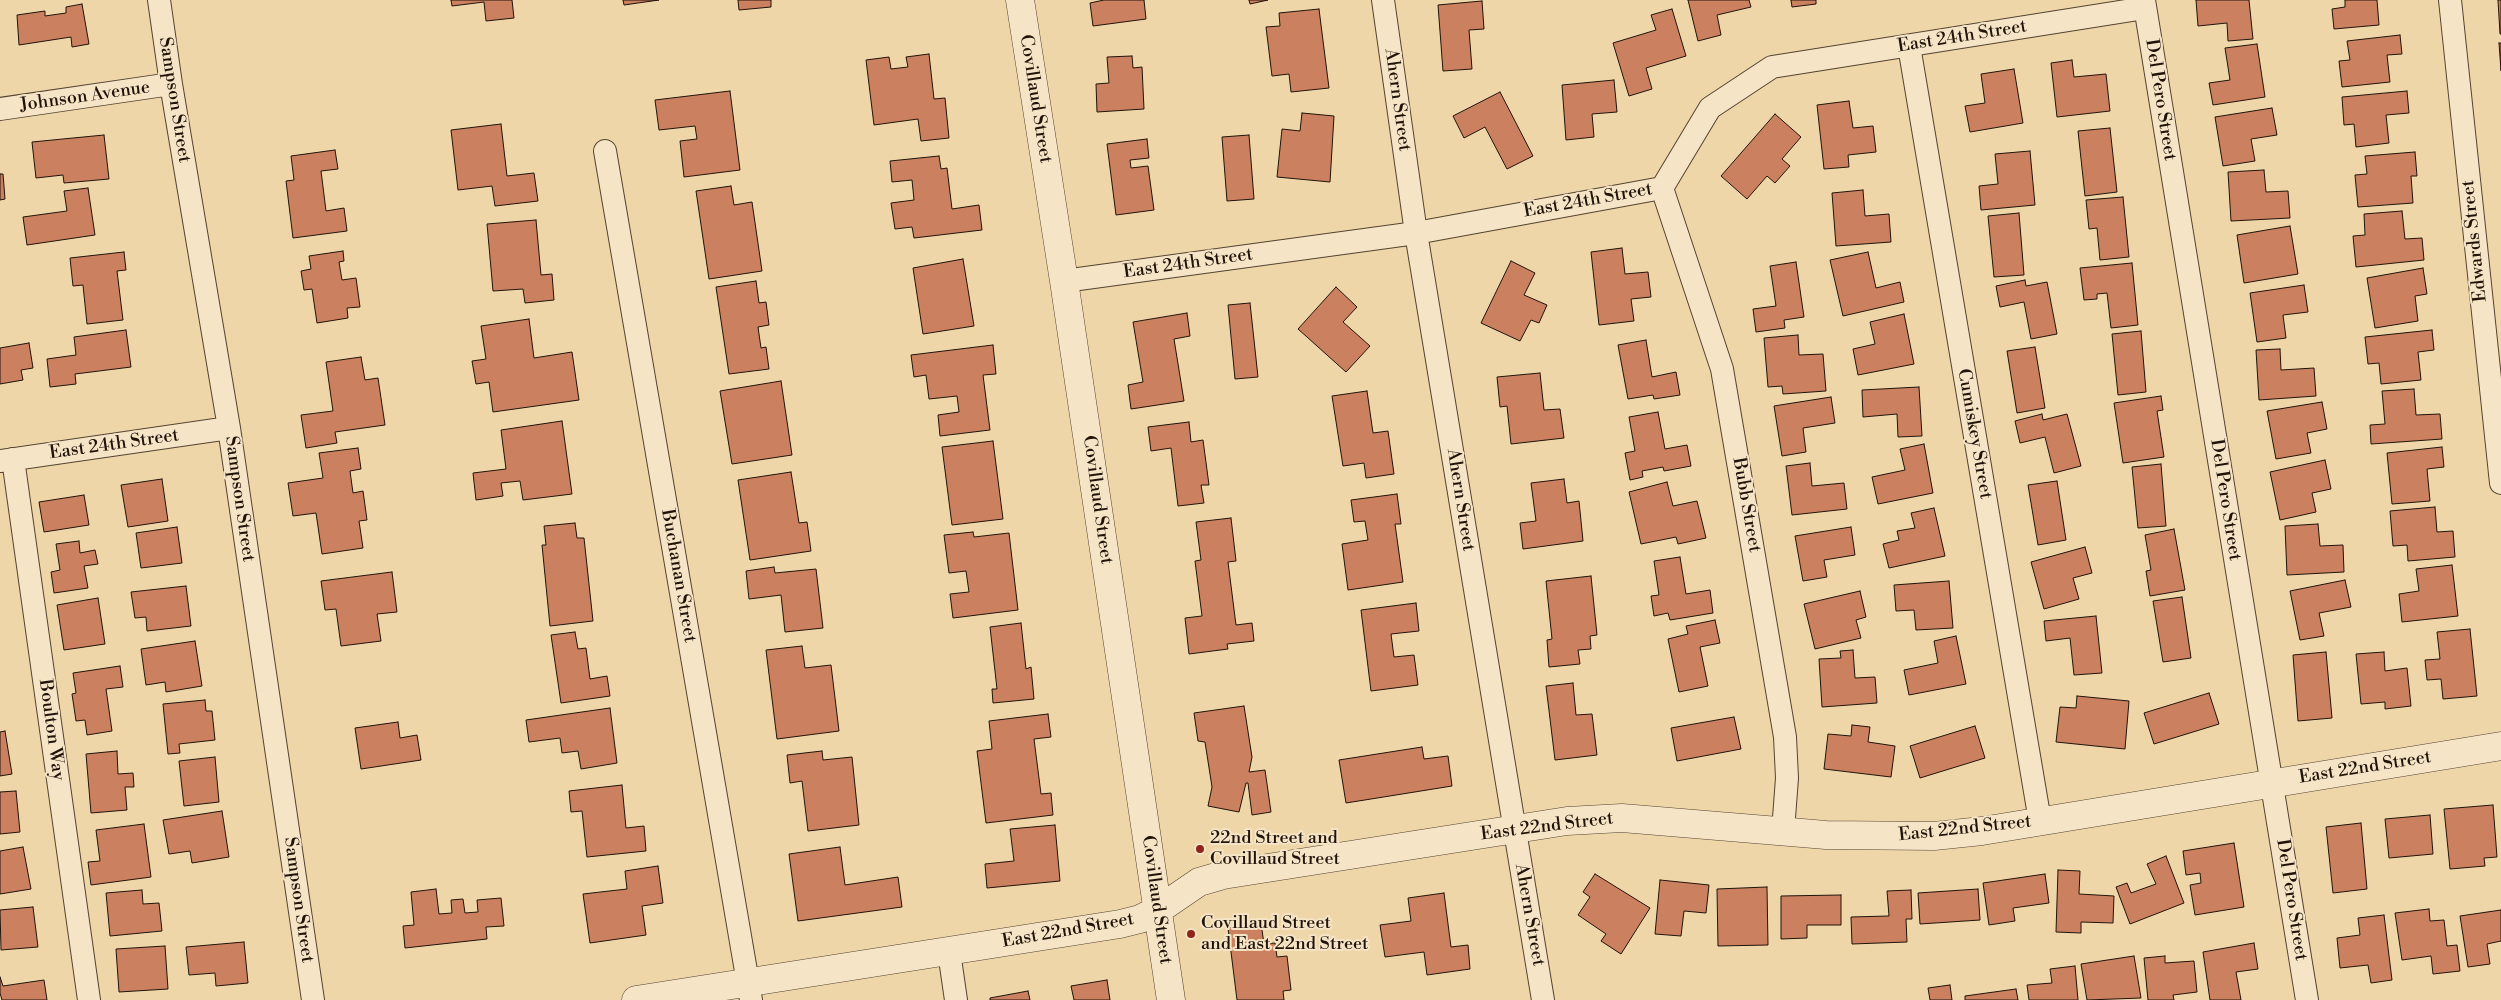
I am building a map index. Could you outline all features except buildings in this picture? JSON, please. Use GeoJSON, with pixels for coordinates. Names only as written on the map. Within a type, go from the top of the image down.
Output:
{"type":"FeatureCollection","features":[{"type":"Feature","properties":{"kind":"street","name":"Sampson Street"},"geometry":{"type":"LineString","coordinates":[[159,0],[171,84],[229,428],[313,1000]]}},
{"type":"Feature","properties":{"kind":"street","name":"Covillaud Street"},"geometry":{"type":"LineString","coordinates":[[1020,0],[1172,1000]]}},
{"type":"Feature","properties":{"kind":"street","name":"Ahern Street"},"geometry":{"type":"LineString","coordinates":[[1383,0],[1416,233],[1543,1000]]}},
{"type":"Feature","properties":{"kind":"street","name":"Edwards Street"},"geometry":{"type":"LineString","coordinates":[[2450,0],[2501,483]]}},
{"type":"Feature","properties":{"kind":"street","name":"East 24th Street"},"geometry":{"type":"LineString","coordinates":[[1064,281],[1416,233],[1662,188],[1710,108],[1772,67],[1909,46],[2145,4]]}},
{"type":"Feature","properties":{"kind":"street","name":"Del Pero Street"},"geometry":{"type":"LineString","coordinates":[[2145,4],[2307,1000]]}},
{"type":"Feature","properties":{"kind":"street","name":"Cumiskey Street"},"geometry":{"type":"LineString","coordinates":[[1909,46],[2040,821]]}},
{"type":"Feature","properties":{"kind":"street","name":"Johnson Avenue"},"geometry":{"type":"LineString","coordinates":[[0,109],[171,84]]}},
{"type":"Feature","properties":{"kind":"street","name":"Buchanan Street"},"geometry":{"type":"LineString","coordinates":[[605,151],[750,992]]}},
{"type":"Feature","properties":{"kind":"street","name":"Bubb Street"},"geometry":{"type":"LineString","coordinates":[[1662,188],[1722,368],[1786,737],[1787,778],[1783,831]]}},
{"type":"Feature","properties":{"kind":"street","name":"East 24th Street"},"geometry":{"type":"LineString","coordinates":[[7,460],[229,428]]}},
{"type":"Feature","properties":{"kind":"street","name":"Boulton Way"},"geometry":{"type":"LineString","coordinates":[[7,460],[89,1000]]}},
{"type":"Feature","properties":{"kind":"street","name":"East 22nd Street"},"geometry":{"type":"LineString","coordinates":[[636,1000],[750,992],[949,952],[1120,924],[1158,910],[1199,882],[1223,875],[1514,828],[1594,818],[1622,818],[1872,837],[1934,836],[2040,821],[2501,746]]}},
{"type":"Feature","properties":{"kind":"street"},"geometry":{"type":"LineString","coordinates":[[949,952],[956,1000]]}},
{"type":"Feature","properties":{"kind":"place","name":"22nd Street and Covillaud Street"},"geometry":{"type":"Point","coordinates":[1200,849]}},
{"type":"Feature","properties":{"kind":"place","name":"Covillaud Street and East 22nd Street"},"geometry":{"type":"Point","coordinates":[1191,934]}}]}
